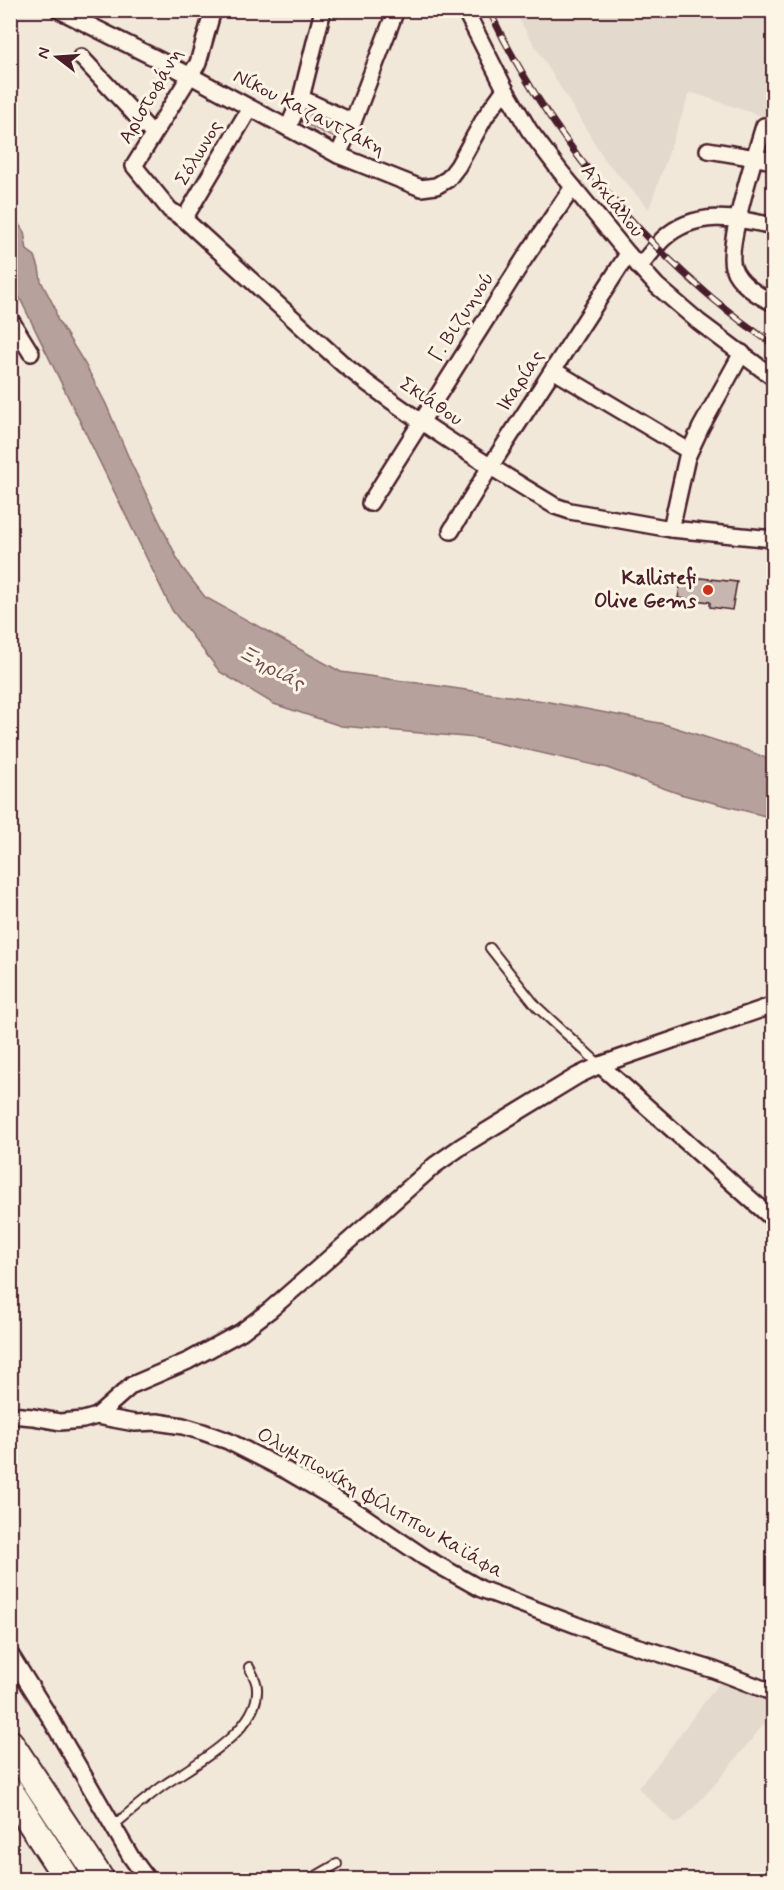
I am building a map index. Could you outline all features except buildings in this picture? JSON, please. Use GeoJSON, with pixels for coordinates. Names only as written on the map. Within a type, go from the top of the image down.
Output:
{"type":"FeatureCollection","features":[{"type":"Feature","properties":{"kind":"main road"},"geometry":{"type":"LineString","coordinates":[[10,1743],[100,1880]]}},
{"type":"Feature","properties":{"kind":"main road"},"geometry":{"type":"LineString","coordinates":[[10,1791],[68,1880]]}},
{"type":"Feature","properties":{"kind":"street","name":"Νίκου Καζαντζάκη"},"geometry":{"type":"LineString","coordinates":[[60,10],[191,76],[338,155],[414,186],[429,188],[440,185],[448,179],[458,166],[485,117],[505,89]]}},
{"type":"Feature","properties":{"kind":"street","name":"Αριστοφάνη"},"geometry":{"type":"LineString","coordinates":[[134,166],[198,63],[213,10]]}},
{"type":"Feature","properties":{"kind":"street"},"geometry":{"type":"LineString","coordinates":[[288,128],[302,98],[323,10]]}},
{"type":"Feature","properties":{"kind":"street"},"geometry":{"type":"LineString","coordinates":[[338,155],[396,10]]}},
{"type":"Feature","properties":{"kind":"street","name":"Αγχιάλου"},"geometry":{"type":"LineString","coordinates":[[465,10],[505,89],[529,130],[628,254],[657,286],[699,322],[774,378]]}},
{"type":"Feature","properties":{"kind":"street"},"geometry":{"type":"LineString","coordinates":[[81,57],[153,134]]}},
{"type":"Feature","properties":{"kind":"street"},"geometry":{"type":"LineString","coordinates":[[302,98],[353,122]]}},
{"type":"Feature","properties":{"kind":"street","name":"Σόλωνος"},"geometry":{"type":"LineString","coordinates":[[184,219],[250,108]]}},
{"type":"Feature","properties":{"kind":"street"},"geometry":{"type":"LineString","coordinates":[[764,126],[754,158],[732,252],[733,267],[738,276],[752,290],[774,303]]}},
{"type":"Feature","properties":{"kind":"street"},"geometry":{"type":"LineString","coordinates":[[708,150],[774,161]]}},
{"type":"Feature","properties":{"kind":"street","name":"Σκιάθου"},"geometry":{"type":"LineString","coordinates":[[134,166],[170,210],[184,219],[344,365],[420,422],[490,467],[562,509],[671,529],[774,539]]}},
{"type":"Feature","properties":{"kind":"street","name":"Γ. Βιζυηνού"},"geometry":{"type":"LineString","coordinates":[[370,503],[526,256],[573,187]]}},
{"type":"Feature","properties":{"kind":"street"},"geometry":{"type":"LineString","coordinates":[[639,267],[663,239],[691,222],[705,218],[739,219],[774,226]]}},
{"type":"Feature","properties":{"kind":"street","name":"Ικαρίας"},"geometry":{"type":"LineString","coordinates":[[451,531],[628,254]]}},
{"type":"Feature","properties":{"kind":"street"},"geometry":{"type":"LineString","coordinates":[[10,319],[30,353]]}},
{"type":"Feature","properties":{"kind":"street"},"geometry":{"type":"LineString","coordinates":[[671,529],[689,451],[742,353]]}},
{"type":"Feature","properties":{"kind":"street"},"geometry":{"type":"LineString","coordinates":[[553,370],[689,451]]}},
{"type":"Feature","properties":{"kind":"street"},"geometry":{"type":"LineString","coordinates":[[10,1415],[60,1422],[97,1416],[132,1385],[188,1362],[241,1332],[318,1269],[417,1179],[449,1154],[577,1076],[600,1065],[774,1005]]}},
{"type":"Feature","properties":{"kind":"street"},"geometry":{"type":"LineString","coordinates":[[600,1065],[774,1220]]}},
{"type":"Feature","properties":{"kind":"street","name":"Ολυμπιονίκη Φίλιππου Καϊάφα"},"geometry":{"type":"LineString","coordinates":[[97,1416],[183,1426],[228,1441],[308,1483],[359,1513],[424,1557],[481,1589],[616,1640],[714,1670],[774,1693]]}},
{"type":"Feature","properties":{"kind":"street"},"geometry":{"type":"LineString","coordinates":[[10,1654],[131,1857],[148,1880]]}},
{"type":"Feature","properties":{"kind":"lane"},"geometry":{"type":"LineString","coordinates":[[490,948],[536,1006],[600,1065]]}},
{"type":"Feature","properties":{"kind":"lane"},"geometry":{"type":"LineString","coordinates":[[113,1826],[153,1793],[209,1755],[242,1726],[251,1714],[257,1689],[249,1667]]}},
{"type":"Feature","properties":{"kind":"lane"},"geometry":{"type":"LineString","coordinates":[[309,1880],[337,1864]]}},
{"type":"Feature","properties":{"kind":"shaded area"},"geometry":{"type":"Polygon","coordinates":[[[515,11],[773,11],[773,120],[690,92],[649,209],[605,160],[515,11]]]}},
{"type":"Feature","properties":{"kind":"shaded area"},"geometry":{"type":"Polygon","coordinates":[[[303,111],[342,128],[337,139],[299,121],[303,111]]]}},
{"type":"Feature","properties":{"kind":"shaded area"},"geometry":{"type":"Polygon","coordinates":[[[722,1679],[773,1699],[773,1713],[717,1782],[684,1818],[675,1824],[638,1788],[722,1679]]]}},
{"type":"Feature","properties":{"kind":"water","name":"Ξηριάς"},"geometry":{"type":"Polygon","coordinates":[[[11,212],[24,232],[27,250],[35,256],[41,281],[55,308],[57,319],[106,404],[131,463],[181,566],[205,597],[341,672],[544,701],[664,724],[749,751],[773,761],[773,818],[680,794],[607,768],[476,738],[341,726],[274,704],[220,672],[172,610],[11,280],[11,212]]]}},
{"type":"Feature","properties":{"kind":"railway"},"geometry":{"type":"LineString","coordinates":[[489,10],[514,59],[543,106],[575,152],[610,196],[687,276],[774,345]]}},
{"type":"Feature","properties":{"kind":"place","name":"Kallistefi Olive Gems"},"geometry":{"type":"Point","coordinates":[708,590]}}]}
